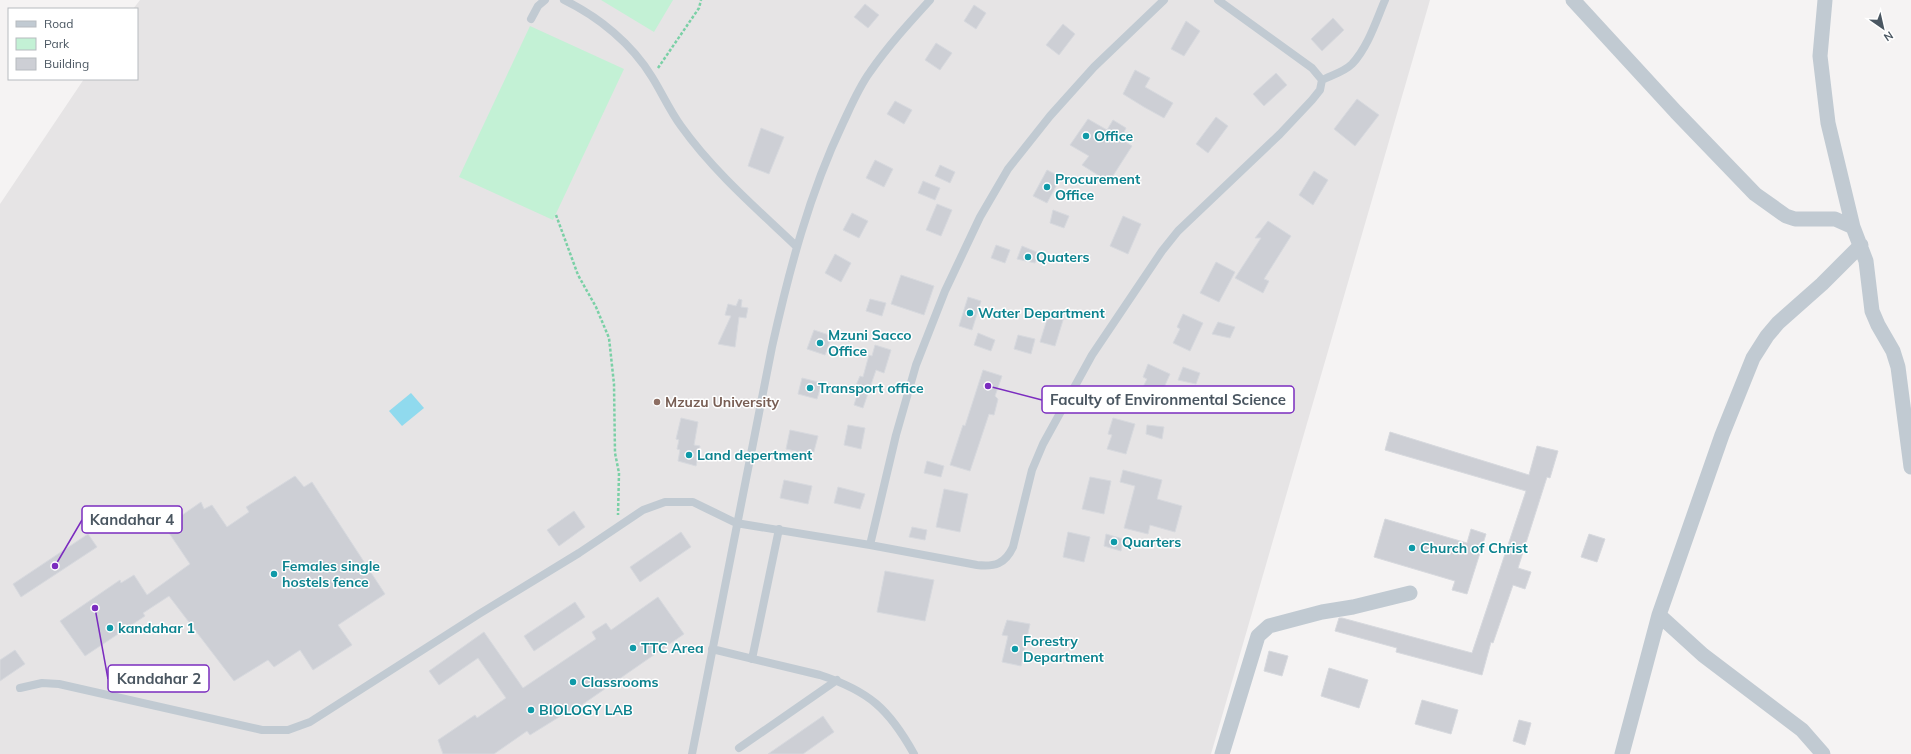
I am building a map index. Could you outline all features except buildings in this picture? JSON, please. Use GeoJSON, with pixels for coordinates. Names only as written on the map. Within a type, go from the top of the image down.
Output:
{"type":"FeatureCollection","features":[{"type":"Feature","properties":{"kind":"street"},"geometry":{"type":"LineString","coordinates":[[1573,0],[1676,112],[1755,194],[1786,216],[1795,219],[1834,219],[1852,228]]}},
{"type":"Feature","properties":{"kind":"street"},"geometry":{"type":"LineString","coordinates":[[1825,0],[1820,56],[1827,116],[1852,228],[1861,245],[1868,270],[1872,311],[1878,325],[1893,350],[1898,367],[1911,467]]}},
{"type":"Feature","properties":{"kind":"street"},"geometry":{"type":"LineString","coordinates":[[1622,754],[1659,614],[1719,442],[1753,358],[1767,336],[1778,323],[1822,284],[1861,245]]}},
{"type":"Feature","properties":{"kind":"street"},"geometry":{"type":"LineString","coordinates":[[1222,754],[1258,636],[1269,626],[1410,593]]}},
{"type":"Feature","properties":{"kind":"street"},"geometry":{"type":"LineString","coordinates":[[1659,614],[1703,655],[1802,730],[1823,754]]}},
{"type":"Feature","properties":{"kind":"lane"},"geometry":{"type":"LineString","coordinates":[[531,19],[538,6],[546,0]]}},
{"type":"Feature","properties":{"kind":"lane"},"geometry":{"type":"LineString","coordinates":[[564,0],[583,9],[618,36],[652,76],[681,126],[702,152],[796,246]]}},
{"type":"Feature","properties":{"kind":"lane"},"geometry":{"type":"LineString","coordinates":[[692,754],[736,523],[772,347],[784,291],[796,246],[832,148],[853,101],[894,40],[930,0]]}},
{"type":"Feature","properties":{"kind":"lane"},"geometry":{"type":"LineString","coordinates":[[870,545],[896,435],[916,365],[945,291],[980,217],[1008,169],[1050,116],[1094,67],[1164,0]]}},
{"type":"Feature","properties":{"kind":"lane"},"geometry":{"type":"LineString","coordinates":[[1218,0],[1312,68],[1322,80]]}},
{"type":"Feature","properties":{"kind":"lane"},"geometry":{"type":"LineString","coordinates":[[1322,80],[1352,64],[1361,52],[1385,0]]}},
{"type":"Feature","properties":{"kind":"lane"},"geometry":{"type":"LineString","coordinates":[[20,688],[42,683],[59,684],[262,730],[288,730],[310,722],[643,510],[665,502],[693,502],[736,523],[779,529],[989,567],[1000,562],[1008,557],[1013,547],[1032,470],[1043,444],[1092,355],[1162,251],[1178,231],[1280,134],[1320,90],[1322,80]]}},
{"type":"Feature","properties":{"kind":"lane"},"geometry":{"type":"LineString","coordinates":[[752,659],[779,529]]}},
{"type":"Feature","properties":{"kind":"lane"},"geometry":{"type":"LineString","coordinates":[[712,649],[837,680],[866,694],[886,711],[914,754]]}},
{"type":"Feature","properties":{"kind":"lane"},"geometry":{"type":"LineString","coordinates":[[739,748],[837,680]]}},
{"type":"Feature","properties":{"kind":"path"},"geometry":{"type":"LineString","coordinates":[[652,76],[699,8],[701,0]]}},
{"type":"Feature","properties":{"kind":"path"},"geometry":{"type":"LineString","coordinates":[[556,215],[578,275],[596,307],[609,338],[614,384],[615,453],[619,473],[617,527]]}},
{"type":"Feature","properties":{"kind":"shaded area","name":"Mzuzu University"},"geometry":{"type":"Polygon","coordinates":[[[140,0],[1430,0],[1211,754],[0,754],[0,204],[83,80],[138,80],[138,8],[134,8],[140,0]]]}},
{"type":"Feature","properties":{"kind":"green space"},"geometry":{"type":"Polygon","coordinates":[[[601,0],[673,0],[654,32],[601,0]]]}},
{"type":"Feature","properties":{"kind":"green space"},"geometry":{"type":"Polygon","coordinates":[[[530,26],[624,69],[553,220],[459,177],[530,26]]]}},
{"type":"Feature","properties":{"kind":"water"},"geometry":{"type":"Polygon","coordinates":[[[411,393],[424,408],[402,426],[389,411],[411,393]]]}},
{"type":"Feature","properties":{"kind":"place","name":"Office"},"geometry":{"type":"Point","coordinates":[1086,136]}},
{"type":"Feature","properties":{"kind":"place","name":"Procurement Office"},"geometry":{"type":"Point","coordinates":[1047,187]}},
{"type":"Feature","properties":{"kind":"place","name":"Quaters"},"geometry":{"type":"Point","coordinates":[1028,257]}},
{"type":"Feature","properties":{"kind":"place","name":"Water Department"},"geometry":{"type":"Point","coordinates":[970,313]}},
{"type":"Feature","properties":{"kind":"place","name":"Mzuni Sacco Office"},"geometry":{"type":"Point","coordinates":[820,343]}},
{"type":"Feature","properties":{"kind":"place","name":"Faculty of Environmental Science"},"geometry":{"type":"Point","coordinates":[988,386]}},
{"type":"Feature","properties":{"kind":"place","name":"Transport office"},"geometry":{"type":"Point","coordinates":[810,388]}},
{"type":"Feature","properties":{"kind":"place","name":"Mzuzu University"},"geometry":{"type":"Point","coordinates":[657,402]}},
{"type":"Feature","properties":{"kind":"place","name":"Land depertment"},"geometry":{"type":"Point","coordinates":[689,455]}},
{"type":"Feature","properties":{"kind":"place","name":"Quarters"},"geometry":{"type":"Point","coordinates":[1114,542]}},
{"type":"Feature","properties":{"kind":"place","name":"Church of Christ"},"geometry":{"type":"Point","coordinates":[1412,548]}},
{"type":"Feature","properties":{"kind":"place","name":"Kandahar 4"},"geometry":{"type":"Point","coordinates":[55,566]}},
{"type":"Feature","properties":{"kind":"place","name":"Females single hostels fence"},"geometry":{"type":"Point","coordinates":[274,574]}},
{"type":"Feature","properties":{"kind":"place","name":"Kandahar 2"},"geometry":{"type":"Point","coordinates":[95,608]}},
{"type":"Feature","properties":{"kind":"place","name":"kandahar 1"},"geometry":{"type":"Point","coordinates":[110,628]}},
{"type":"Feature","properties":{"kind":"place","name":"TTC Area"},"geometry":{"type":"Point","coordinates":[633,648]}},
{"type":"Feature","properties":{"kind":"place","name":"Forestry Department"},"geometry":{"type":"Point","coordinates":[1015,649]}},
{"type":"Feature","properties":{"kind":"place","name":"Classrooms"},"geometry":{"type":"Point","coordinates":[573,682]}},
{"type":"Feature","properties":{"kind":"place","name":"BIOLOGY LAB"},"geometry":{"type":"Point","coordinates":[531,710]}}]}
